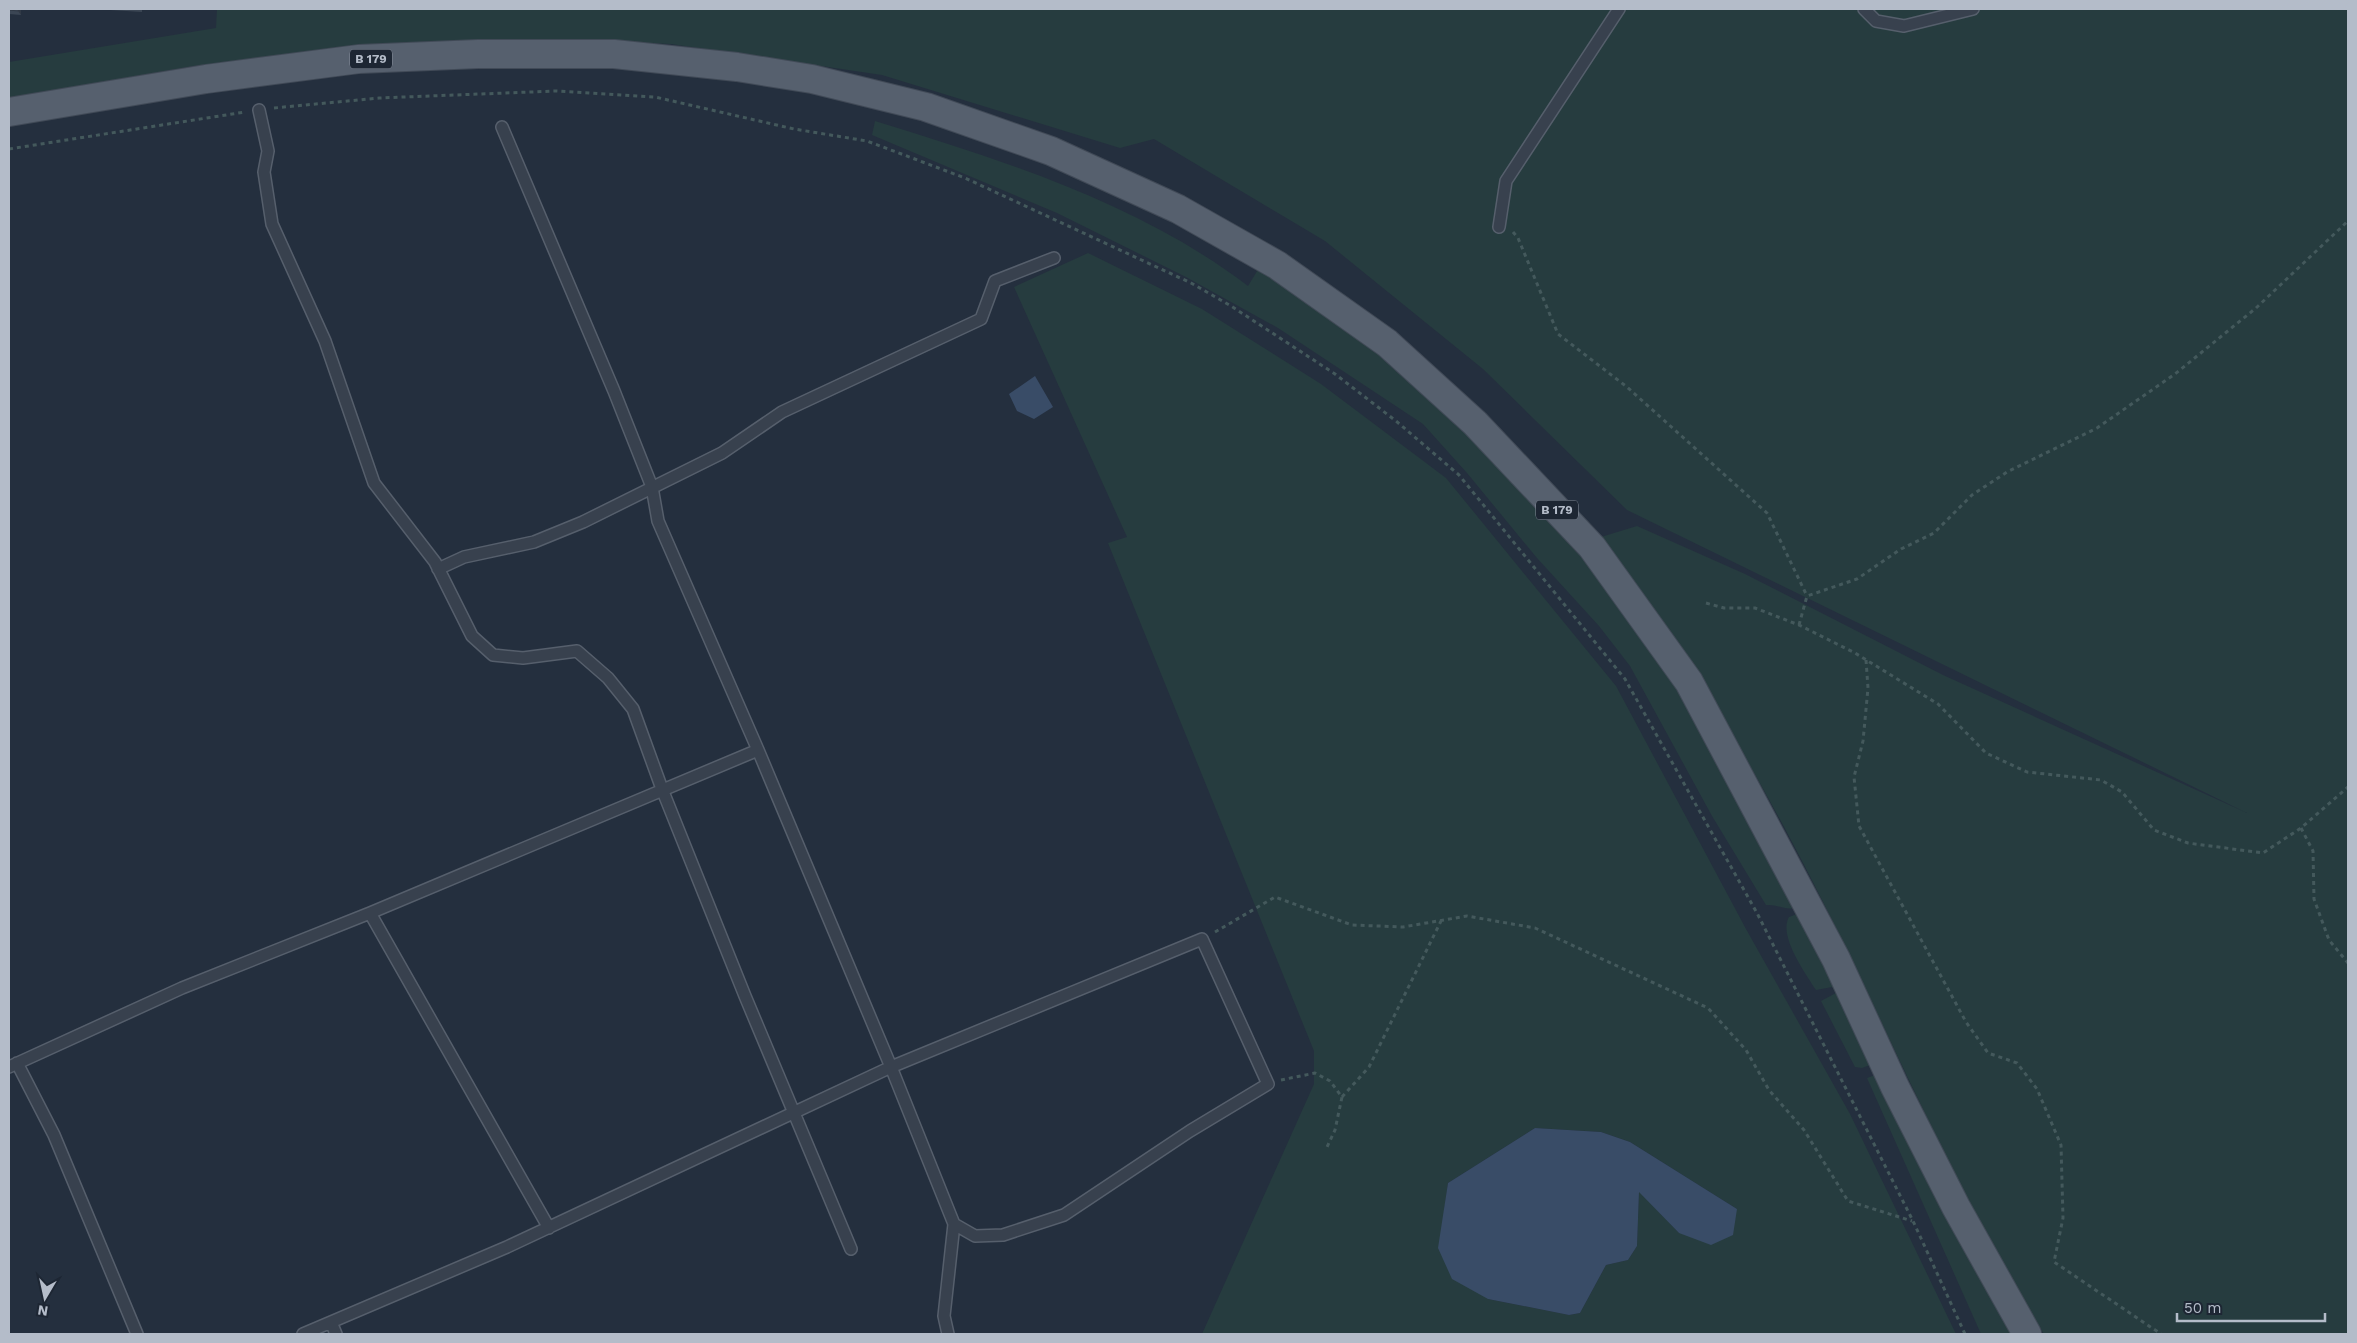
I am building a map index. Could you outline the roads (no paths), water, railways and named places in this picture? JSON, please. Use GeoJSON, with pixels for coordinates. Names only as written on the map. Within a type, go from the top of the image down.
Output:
{"type":"FeatureCollection","features":[{"type":"Feature","properties":{"kind":"main road","name":"B 179"},"geometry":{"type":"LineString","coordinates":[[9,112],[206,79],[359,59],[478,54],[614,54],[736,68],[812,79],[926,107],[1051,151],[1178,209],[1277,265],[1387,343],[1475,423],[1592,547],[1689,682],[1836,959],[1895,1087],[1956,1207],[2027,1334]]}},
{"type":"Feature","properties":{"kind":"lane"},"geometry":{"type":"LineString","coordinates":[[1500,223],[1506,181],[1619,9]]}},
{"type":"Feature","properties":{"kind":"lane"},"geometry":{"type":"LineString","coordinates":[[1864,9],[1876,21],[1904,26],[1973,9]]}},
{"type":"Feature","properties":{"kind":"lane"},"geometry":{"type":"LineString","coordinates":[[259,110],[268,151],[264,172],[272,224],[325,341],[374,483],[438,569],[472,636],[493,655],[523,658],[577,651],[608,678],[633,709],[662,789],[851,1249]]}},
{"type":"Feature","properties":{"kind":"lane"},"geometry":{"type":"LineString","coordinates":[[502,127],[614,391],[652,487],[658,520],[758,750],[891,1067],[954,1224],[944,1316],[948,1334]]}},
{"type":"Feature","properties":{"kind":"lane"},"geometry":{"type":"LineString","coordinates":[[438,569],[464,558],[534,542],[584,522],[722,454],[782,412],[981,319],[996,281],[1054,258]]}},
{"type":"Feature","properties":{"kind":"lane"},"geometry":{"type":"LineString","coordinates":[[137,1334],[54,1135],[13,1065],[182,988],[370,913],[758,750]]}},
{"type":"Feature","properties":{"kind":"lane"},"geometry":{"type":"LineString","coordinates":[[370,913],[549,1228]]}},
{"type":"Feature","properties":{"kind":"lane"},"geometry":{"type":"LineString","coordinates":[[303,1334],[549,1228],[891,1067],[1202,939],[1268,1084],[1190,1131],[1064,1215],[1003,1235],[974,1236],[954,1224]]}},
{"type":"Feature","properties":{"kind":"lane"},"geometry":{"type":"LineString","coordinates":[[331,1322],[336,1334]]}},
{"type":"Feature","properties":{"kind":"water"},"geometry":{"type":"Polygon","coordinates":[[[1035,376],[1053,407],[1034,419],[1017,411],[1009,394],[1035,376]]]}},
{"type":"Feature","properties":{"kind":"water"},"geometry":{"type":"Polygon","coordinates":[[[1535,1128],[1601,1132],[1630,1142],[1737,1209],[1733,1235],[1711,1245],[1679,1233],[1639,1192],[1637,1246],[1628,1260],[1606,1265],[1580,1313],[1569,1315],[1488,1299],[1452,1279],[1438,1248],[1448,1183],[1535,1128]]]}}]}
